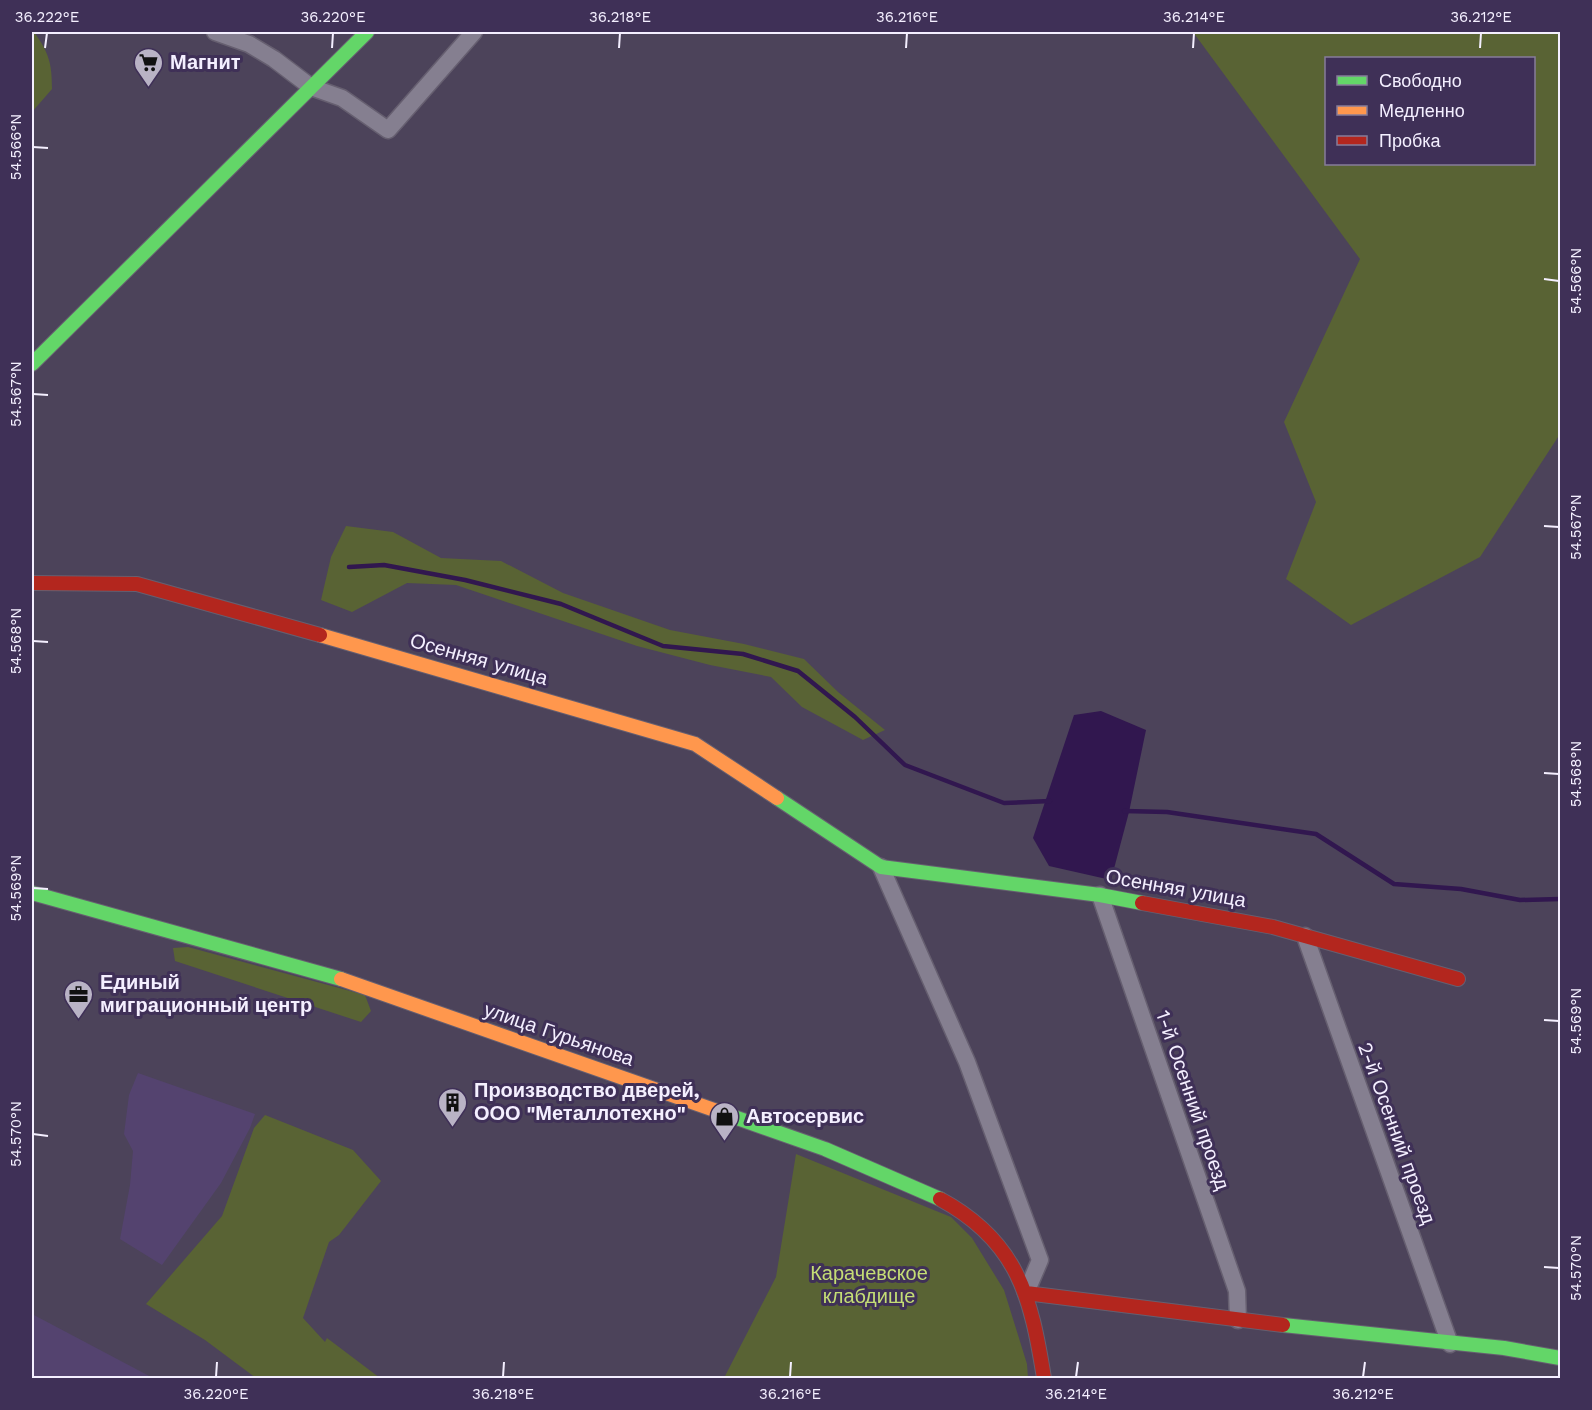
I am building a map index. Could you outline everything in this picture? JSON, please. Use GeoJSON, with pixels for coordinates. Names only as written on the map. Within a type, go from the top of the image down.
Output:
{"type":"FeatureCollection","features":[{"type":"Feature","properties":{"kind":"street"},"geometry":{"type":"LineString","coordinates":[[216,32],[251,38],[310,87],[342,98],[388,130],[474,32]]}},
{"type":"Feature","properties":{"kind":"street"},"geometry":{"type":"LineString","coordinates":[[32,364],[367,32]]}},
{"type":"Feature","properties":{"kind":"street","name":"Осенняя улица"},"geometry":{"type":"LineString","coordinates":[[32,583],[137,584],[695,744],[881,867],[1100,894],[1273,927],[1458,979]]}},
{"type":"Feature","properties":{"kind":"street"},"geometry":{"type":"LineString","coordinates":[[881,867],[967,1062],[1040,1260],[1026,1293],[1238,1320],[1534,1352],[1560,1358]]}},
{"type":"Feature","properties":{"kind":"street","name":"улица Гурьянова"},"geometry":{"type":"LineString","coordinates":[[32,893],[362,985],[825,1149],[937,1197],[961,1210],[982,1226],[1000,1246],[1026,1293],[1044,1378]]}},
{"type":"Feature","properties":{"kind":"street","name":"1-й Осенний проезд"},"geometry":{"type":"LineString","coordinates":[[1100,894],[1237,1291],[1238,1320]]}},
{"type":"Feature","properties":{"kind":"street","name":"2-й Осенний проезд"},"geometry":{"type":"LineString","coordinates":[[1305,936],[1450,1344]]}},
{"type":"Feature","properties":{"kind":"shaded area"},"geometry":{"type":"Polygon","coordinates":[[[1101,711],[1146,730],[1129,812],[1111,880],[1049,866],[1033,838],[1074,715],[1101,711]]]}},
{"type":"Feature","properties":{"kind":"shaded area"},"geometry":{"type":"Polygon","coordinates":[[[138,1073],[255,1114],[221,1183],[162,1265],[120,1239],[130,1185],[133,1151],[124,1134],[129,1095],[138,1073]]]}},
{"type":"Feature","properties":{"kind":"shaded area"},"geometry":{"type":"Polygon","coordinates":[[[32,1314],[153,1378],[32,1378],[32,1314]]]}},
{"type":"Feature","properties":{"kind":"green space"},"geometry":{"type":"Polygon","coordinates":[[[32,32],[39,39],[49,59],[52,89],[32,112],[32,32]]]}},
{"type":"Feature","properties":{"kind":"green space"},"geometry":{"type":"Polygon","coordinates":[[[1193,32],[1560,32],[1560,434],[1480,557],[1351,625],[1286,579],[1316,502],[1284,422],[1360,259],[1193,32]]]}},
{"type":"Feature","properties":{"kind":"green space"},"geometry":{"type":"Polygon","coordinates":[[[346,526],[393,532],[441,558],[501,561],[563,593],[670,630],[744,644],[804,659],[838,692],[885,730],[863,740],[802,707],[771,677],[710,665],[637,646],[456,585],[407,583],[352,612],[321,600],[331,557],[346,526]]]}},
{"type":"Feature","properties":{"kind":"green space"},"geometry":{"type":"Polygon","coordinates":[[[188,947],[365,995],[371,1011],[361,1022],[175,961],[173,948],[188,947]]]}},
{"type":"Feature","properties":{"kind":"green space"},"geometry":{"type":"Polygon","coordinates":[[[265,1115],[353,1150],[381,1181],[339,1235],[329,1242],[303,1318],[325,1342],[327,1338],[380,1378],[256,1378],[205,1340],[146,1304],[222,1216],[254,1128],[265,1115]]]}},
{"type":"Feature","properties":{"kind":"green space","name":"Карачевское клабдище"},"geometry":{"type":"Polygon","coordinates":[[[796,1154],[951,1217],[972,1238],[1004,1290],[1027,1364],[1028,1378],[724,1378],[776,1277],[796,1154]]]}},
{"type":"Feature","properties":{"kind":"waterway"},"geometry":{"type":"LineString","coordinates":[[349,567],[384,565],[465,580],[561,604],[663,646],[743,654],[798,671],[855,717],[905,765],[1004,803],[1050,801]]}},
{"type":"Feature","properties":{"kind":"waterway"},"geometry":{"type":"LineString","coordinates":[[1124,811],[1167,812],[1316,834],[1394,884],[1461,889],[1520,900],[1560,899]]}},
{"type":"Feature","properties":{"kind":"traffic: fast"},"geometry":{"type":"LineString","coordinates":[[32,364],[367,32]]}},
{"type":"Feature","properties":{"kind":"traffic: fast"},"geometry":{"type":"LineString","coordinates":[[777,798],[881,867],[1100,895],[1142,903]]}},
{"type":"Feature","properties":{"kind":"traffic: fast"},"geometry":{"type":"LineString","coordinates":[[32,893],[341,979]]}},
{"type":"Feature","properties":{"kind":"traffic: fast"},"geometry":{"type":"LineString","coordinates":[[720,1112],[825,1149],[940,1199]]}},
{"type":"Feature","properties":{"kind":"traffic: fast"},"geometry":{"type":"LineString","coordinates":[[1283,1325],[1504,1348],[1560,1358]]}},
{"type":"Feature","properties":{"kind":"traffic: slow"},"geometry":{"type":"LineString","coordinates":[[320,635],[695,744],[777,798]]}},
{"type":"Feature","properties":{"kind":"traffic: slow"},"geometry":{"type":"LineString","coordinates":[[341,979],[720,1112]]}},
{"type":"Feature","properties":{"kind":"traffic: jam"},"geometry":{"type":"LineString","coordinates":[[32,583],[137,584],[320,635]]}},
{"type":"Feature","properties":{"kind":"traffic: jam"},"geometry":{"type":"LineString","coordinates":[[1142,903],[1273,927],[1458,979]]}},
{"type":"Feature","properties":{"kind":"traffic: jam"},"geometry":{"type":"LineString","coordinates":[[940,1199],[966,1215],[987,1233],[1004,1253],[1026,1297],[1044,1378]]}},
{"type":"Feature","properties":{"kind":"traffic: jam"},"geometry":{"type":"LineString","coordinates":[[1026,1293],[1283,1325]]}},
{"type":"Feature","properties":{"kind":"place","name":"Магнит"},"geometry":{"type":"Point","coordinates":[149,88]}},
{"type":"Feature","properties":{"kind":"place","name":"Единый миграционный центр"},"geometry":{"type":"Point","coordinates":[79,1020]}},
{"type":"Feature","properties":{"kind":"place","name":"Производство дверей, ООО \"Металлотехно\""},"geometry":{"type":"Point","coordinates":[453,1128]}},
{"type":"Feature","properties":{"kind":"place","name":"Автосервис"},"geometry":{"type":"Point","coordinates":[725,1142]}}]}
